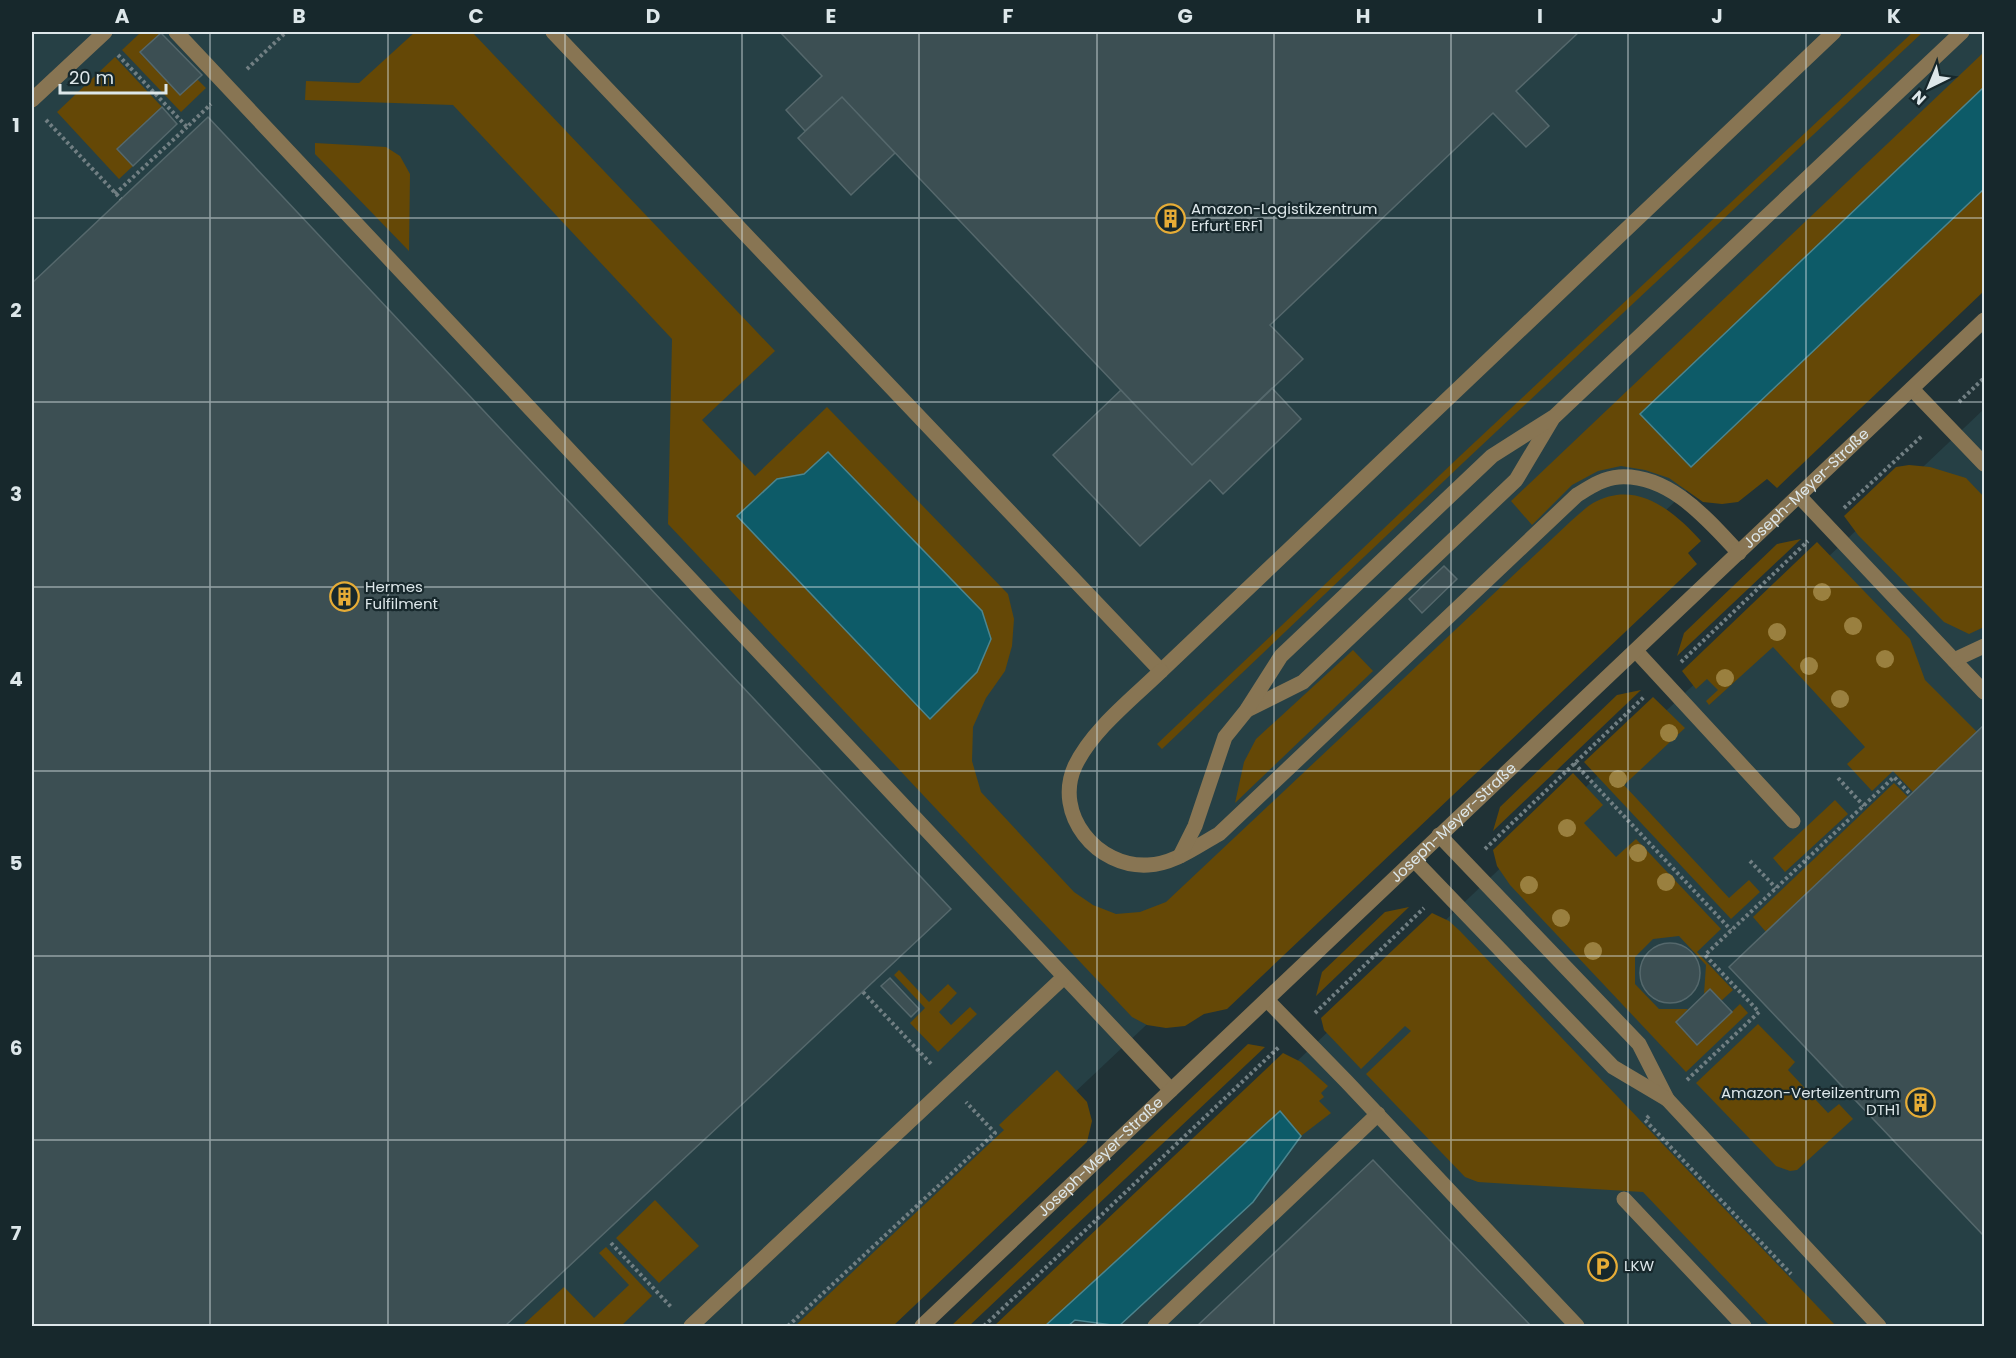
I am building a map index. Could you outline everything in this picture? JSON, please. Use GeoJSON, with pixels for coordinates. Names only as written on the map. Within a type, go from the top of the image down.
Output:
{"type":"FeatureCollection","features":[{"type":"Feature","properties":{"kind":"street"},"geometry":{"type":"LineString","coordinates":[[32,100],[105,32]]}},
{"type":"Feature","properties":{"kind":"street"},"geometry":{"type":"LineString","coordinates":[[176,32],[1171,1090]]}},
{"type":"Feature","properties":{"kind":"street"},"geometry":{"type":"LineString","coordinates":[[553,32],[1161,671]]}},
{"type":"Feature","properties":{"kind":"street"},"geometry":{"type":"LineString","coordinates":[[1739,554],[1684,499],[1663,487],[1642,480],[1619,477],[1598,482],[1577,495],[1219,834],[1180,856],[1165,862],[1147,865],[1127,863],[1109,856],[1088,841],[1076,823],[1069,804],[1069,786],[1074,767],[1097,734],[1834,32]]}},
{"type":"Feature","properties":{"kind":"street"},"geometry":{"type":"LineString","coordinates":[[1180,856],[1196,826],[1226,737],[1246,711],[1281,656],[1492,456],[1555,416],[1962,32]]}},
{"type":"Feature","properties":{"kind":"street","name":"Joseph-Meyer-Straße"},"geometry":{"type":"LineString","coordinates":[[922,1326],[1984,320]]}},
{"type":"Feature","properties":{"kind":"street"},"geometry":{"type":"LineString","coordinates":[[1912,389],[1984,464]]}},
{"type":"Feature","properties":{"kind":"street"},"geometry":{"type":"LineString","coordinates":[[1246,711],[1303,682],[1516,480],[1555,416]]}},
{"type":"Feature","properties":{"kind":"street"},"geometry":{"type":"LineString","coordinates":[[1799,496],[1984,692]]}},
{"type":"Feature","properties":{"kind":"street"},"geometry":{"type":"LineString","coordinates":[[1954,660],[1984,646]]}},
{"type":"Feature","properties":{"kind":"street"},"geometry":{"type":"LineString","coordinates":[[1636,651],[1793,821]]}},
{"type":"Feature","properties":{"kind":"street"},"geometry":{"type":"LineString","coordinates":[[1439,835],[1639,1044],[1667,1099],[1879,1326]]}},
{"type":"Feature","properties":{"kind":"street"},"geometry":{"type":"LineString","coordinates":[[1414,860],[1613,1067],[1667,1099]]}},
{"type":"Feature","properties":{"kind":"street"},"geometry":{"type":"LineString","coordinates":[[691,1326],[1064,977]]}},
{"type":"Feature","properties":{"kind":"street"},"geometry":{"type":"LineString","coordinates":[[1267,1000],[1378,1114],[1577,1326]]}},
{"type":"Feature","properties":{"kind":"street"},"geometry":{"type":"LineString","coordinates":[[1155,1326],[1378,1114]]}},
{"type":"Feature","properties":{"kind":"street"},"geometry":{"type":"LineString","coordinates":[[1624,1199],[1744,1326]]}},
{"type":"Feature","properties":{"kind":"path"},"geometry":{"type":"LineString","coordinates":[[247,69],[284,34]]}},
{"type":"Feature","properties":{"kind":"path"},"geometry":{"type":"LineString","coordinates":[[44,118],[121,200]]}},
{"type":"Feature","properties":{"kind":"path"},"geometry":{"type":"LineString","coordinates":[[115,194],[187,128]]}},
{"type":"Feature","properties":{"kind":"path"},"geometry":{"type":"LineString","coordinates":[[1574,763],[1731,930]]}},
{"type":"Feature","properties":{"kind":"path"},"geometry":{"type":"LineString","coordinates":[[1694,1074],[1760,1012],[1705,955],[1894,777],[1911,795]]}},
{"type":"Feature","properties":{"kind":"path"},"geometry":{"type":"LineString","coordinates":[[1838,778],[1864,806]]}},
{"type":"Feature","properties":{"kind":"path"},"geometry":{"type":"LineString","coordinates":[[1750,861],[1776,888]]}},
{"type":"Feature","properties":{"kind":"path"},"geometry":{"type":"LineString","coordinates":[[611,1243],[674,1310]]}},
{"type":"Feature","properties":{"kind":"shaded area"},"geometry":{"type":"Polygon","coordinates":[[[32,32],[1984,32],[1984,208],[1167,984],[1177,996],[827,1326],[32,1326],[32,32]]]}},
{"type":"Feature","properties":{"kind":"shaded area"},"geometry":{"type":"Polygon","coordinates":[[[415,32],[472,32],[775,351],[702,420],[755,476],[827,407],[1008,594],[1014,619],[1012,646],[1005,671],[986,698],[973,727],[972,761],[981,792],[1074,892],[1093,905],[1116,914],[1140,912],[1166,902],[1571,521],[1593,503],[1609,496],[1624,494],[1653,501],[1690,529],[1701,541],[1688,553],[1697,564],[1227,1009],[1204,1014],[1185,1026],[1166,1028],[1147,1025],[1132,1017],[668,524],[672,339],[453,105],[305,100],[306,81],[359,83],[415,32]]]}},
{"type":"Feature","properties":{"kind":"shaded area"},"geometry":{"type":"Polygon","coordinates":[[[1913,32],[1923,32],[1465,461],[1162,749],[1157,744],[1460,456],[1913,32]]]}},
{"type":"Feature","properties":{"kind":"shaded area"},"geometry":{"type":"Polygon","coordinates":[[[161,33],[140,53],[180,95],[197,79],[206,88],[181,112],[122,50],[139,34],[161,33]]]}},
{"type":"Feature","properties":{"kind":"shaded area"},"geometry":{"type":"Polygon","coordinates":[[[1984,52],[1984,291],[1777,488],[1767,479],[1738,502],[1722,504],[1703,502],[1669,478],[1645,470],[1621,466],[1598,471],[1572,485],[1532,525],[1511,501],[1984,52]]]}},
{"type":"Feature","properties":{"kind":"shaded area"},"geometry":{"type":"Polygon","coordinates":[[[115,57],[162,107],[117,149],[133,166],[119,179],[57,112],[115,57]]]}},
{"type":"Feature","properties":{"kind":"shaded area"},"geometry":{"type":"Polygon","coordinates":[[[315,143],[386,147],[400,156],[410,174],[409,251],[315,154],[315,143]]]}},
{"type":"Feature","properties":{"kind":"shaded area"},"geometry":{"type":"Polygon","coordinates":[[[1984,409],[1984,1326],[1018,1326],[1984,409]]]}},
{"type":"Feature","properties":{"kind":"shaded area"},"geometry":{"type":"Polygon","coordinates":[[[1909,465],[1930,467],[1966,478],[1984,497],[1984,627],[1969,634],[1944,622],[1858,535],[1844,516],[1896,467],[1909,465]]]}},
{"type":"Feature","properties":{"kind":"shaded area"},"geometry":{"type":"Polygon","coordinates":[[[1801,539],[1677,656],[1684,633],[1777,544],[1801,539]]]}},
{"type":"Feature","properties":{"kind":"shaded area"},"geometry":{"type":"Polygon","coordinates":[[[1817,542],[1910,639],[1925,680],[1977,732],[1913,792],[1893,771],[1872,791],[1847,764],[1865,747],[1773,647],[1709,705],[1706,701],[1718,690],[1707,679],[1696,689],[1682,671],[1817,542]]]}},
{"type":"Feature","properties":{"kind":"shaded area"},"geometry":{"type":"Polygon","coordinates":[[[1353,650],[1373,671],[1235,803],[1244,762],[1256,739],[1353,650]]]}},
{"type":"Feature","properties":{"kind":"shaded area"},"geometry":{"type":"Polygon","coordinates":[[[1641,690],[1493,831],[1500,807],[1617,695],[1641,690]]]}},
{"type":"Feature","properties":{"kind":"shaded area"},"geometry":{"type":"Polygon","coordinates":[[[1653,697],[1685,728],[1624,785],[1729,898],[1749,880],[1760,892],[1731,919],[1584,762],[1653,697]]]}},
{"type":"Feature","properties":{"kind":"shaded area"},"geometry":{"type":"Polygon","coordinates":[[[1573,773],[1603,805],[1584,823],[1616,857],[1636,839],[1721,929],[1697,952],[1733,990],[1721,1001],[1710,989],[1704,994],[1706,965],[1679,936],[1653,939],[1635,957],[1635,984],[1659,1009],[1688,1009],[1676,1022],[1697,1045],[1740,1004],[1748,1013],[1686,1072],[1510,885],[1497,866],[1493,850],[1573,773]]]}},
{"type":"Feature","properties":{"kind":"shaded area"},"geometry":{"type":"Polygon","coordinates":[[[1894,783],[1908,797],[1766,932],[1753,917],[1894,783]]]}},
{"type":"Feature","properties":{"kind":"shaded area"},"geometry":{"type":"Polygon","coordinates":[[[1835,800],[1848,814],[1785,872],[1773,858],[1835,800]]]}},
{"type":"Feature","properties":{"kind":"shaded area"},"geometry":{"type":"Polygon","coordinates":[[[1409,907],[1316,996],[1322,972],[1385,912],[1409,907]]]}},
{"type":"Feature","properties":{"kind":"shaded area"},"geometry":{"type":"Polygon","coordinates":[[[1432,913],[1449,921],[1460,931],[1836,1326],[1770,1326],[1643,1192],[1478,1182],[1465,1177],[1366,1074],[1411,1031],[1405,1026],[1361,1069],[1324,1030],[1321,1018],[1432,913]]]}},
{"type":"Feature","properties":{"kind":"shaded area"},"geometry":{"type":"Polygon","coordinates":[[[899,970],[929,1002],[948,984],[957,993],[939,1012],[951,1025],[970,1007],[977,1014],[938,1052],[910,1023],[925,1008],[894,975],[899,970]]]}},
{"type":"Feature","properties":{"kind":"shaded area"},"geometry":{"type":"Polygon","coordinates":[[[1758,1024],[1795,1062],[1788,1070],[1828,1113],[1839,1104],[1853,1119],[1797,1170],[1790,1171],[1776,1166],[1696,1083],[1758,1024]]]}},
{"type":"Feature","properties":{"kind":"shaded area"},"geometry":{"type":"Polygon","coordinates":[[[1248,1044],[1265,1047],[969,1326],[951,1326],[1248,1044]]]}},
{"type":"Feature","properties":{"kind":"shaded area"},"geometry":{"type":"Polygon","coordinates":[[[1283,1053],[1301,1062],[1328,1086],[1321,1093],[1324,1097],[1319,1101],[1331,1113],[1301,1136],[1253,1202],[1119,1326],[1075,1320],[1068,1326],[994,1326],[1283,1053]]]}},
{"type":"Feature","properties":{"kind":"shaded area"},"geometry":{"type":"Polygon","coordinates":[[[1057,1070],[1087,1102],[1092,1121],[1087,1142],[893,1326],[795,1326],[1004,1130],[999,1125],[1057,1070]]]}},
{"type":"Feature","properties":{"kind":"shaded area"},"geometry":{"type":"Polygon","coordinates":[[[655,1200],[699,1246],[659,1283],[616,1238],[655,1200]]]}},
{"type":"Feature","properties":{"kind":"shaded area"},"geometry":{"type":"Polygon","coordinates":[[[606,1247],[652,1296],[621,1326],[522,1326],[564,1287],[594,1318],[629,1285],[599,1253],[606,1247]]]}},
{"type":"Feature","properties":{"kind":"water"},"geometry":{"type":"Polygon","coordinates":[[[1984,87],[1984,189],[1691,467],[1640,414],[1984,87]]]}},
{"type":"Feature","properties":{"kind":"water"},"geometry":{"type":"Polygon","coordinates":[[[828,452],[982,611],[991,639],[977,672],[930,719],[737,516],[777,479],[804,474],[828,452]]]}},
{"type":"Feature","properties":{"kind":"water"},"geometry":{"type":"Polygon","coordinates":[[[1280,1111],[1301,1136],[1253,1202],[1119,1326],[1075,1320],[1068,1326],[1045,1326],[1280,1111]]]}},
{"type":"Feature","properties":{"kind":"building","name":"Amazon-Logistikzentrum Erfurt ERF1"},"geometry":{"type":"Polygon","coordinates":[[[780,32],[1579,32],[1516,91],[1549,126],[1526,147],[1493,113],[1270,325],[1303,359],[1192,465],[842,97],[805,131],[786,110],[822,76],[780,32]]]}},
{"type":"Feature","properties":{"kind":"building"},"geometry":{"type":"Polygon","coordinates":[[[161,33],[202,75],[180,95],[140,52],[161,33]]]}},
{"type":"Feature","properties":{"kind":"building"},"geometry":{"type":"Polygon","coordinates":[[[842,97],[895,153],[851,195],[798,138],[842,97]]]}},
{"type":"Feature","properties":{"kind":"building"},"geometry":{"type":"Polygon","coordinates":[[[162,107],[177,124],[133,166],[117,149],[162,107]]]}},
{"type":"Feature","properties":{"kind":"building","name":"Hermes Fulfilment"},"geometry":{"type":"Polygon","coordinates":[[[208,117],[951,909],[505,1326],[32,1326],[32,283],[208,117]]]}},
{"type":"Feature","properties":{"kind":"building"},"geometry":{"type":"Polygon","coordinates":[[[1272,388],[1301,419],[1223,494],[1210,480],[1140,546],[1053,455],[1121,390],[1192,465],[1272,388]]]}},
{"type":"Feature","properties":{"kind":"building"},"geometry":{"type":"Polygon","coordinates":[[[1444,566],[1457,579],[1422,613],[1409,599],[1444,566]]]}},
{"type":"Feature","properties":{"kind":"building","name":"Amazon-Verteilzentrum DTH1"},"geometry":{"type":"Polygon","coordinates":[[[1984,725],[1984,1236],[1729,967],[1984,725]]]}},
{"type":"Feature","properties":{"kind":"building"},"geometry":{"type":"Polygon","coordinates":[[[1664,943],[1676,943],[1687,948],[1695,956],[1700,973],[1698,985],[1687,998],[1676,1003],[1664,1003],[1653,998],[1645,990],[1640,979],[1640,967],[1645,956],[1653,948],[1664,943]]]}},
{"type":"Feature","properties":{"kind":"building"},"geometry":{"type":"Polygon","coordinates":[[[890,978],[919,1009],[911,1017],[881,986],[890,978]]]}},
{"type":"Feature","properties":{"kind":"building"},"geometry":{"type":"Polygon","coordinates":[[[1710,989],[1732,1012],[1697,1045],[1676,1022],[1710,989]]]}},
{"type":"Feature","properties":{"kind":"building"},"geometry":{"type":"Polygon","coordinates":[[[1373,1160],[1531,1326],[1197,1326],[1373,1160]]]}},
{"type":"Feature","properties":{"kind":"place","name":"Amazon-Logistikzentrum Erfurt ERF1"},"geometry":{"type":"Point","coordinates":[1170,218]}},
{"type":"Feature","properties":{"kind":"place","name":"Hermes Fulfilment"},"geometry":{"type":"Point","coordinates":[344,596]}},
{"type":"Feature","properties":{"kind":"place","name":"Amazon-Verteilzentrum DTH1"},"geometry":{"type":"Point","coordinates":[1921,1102]}},
{"type":"Feature","properties":{"kind":"place","name":"LKW"},"geometry":{"type":"Point","coordinates":[1603,1266]}}]}
